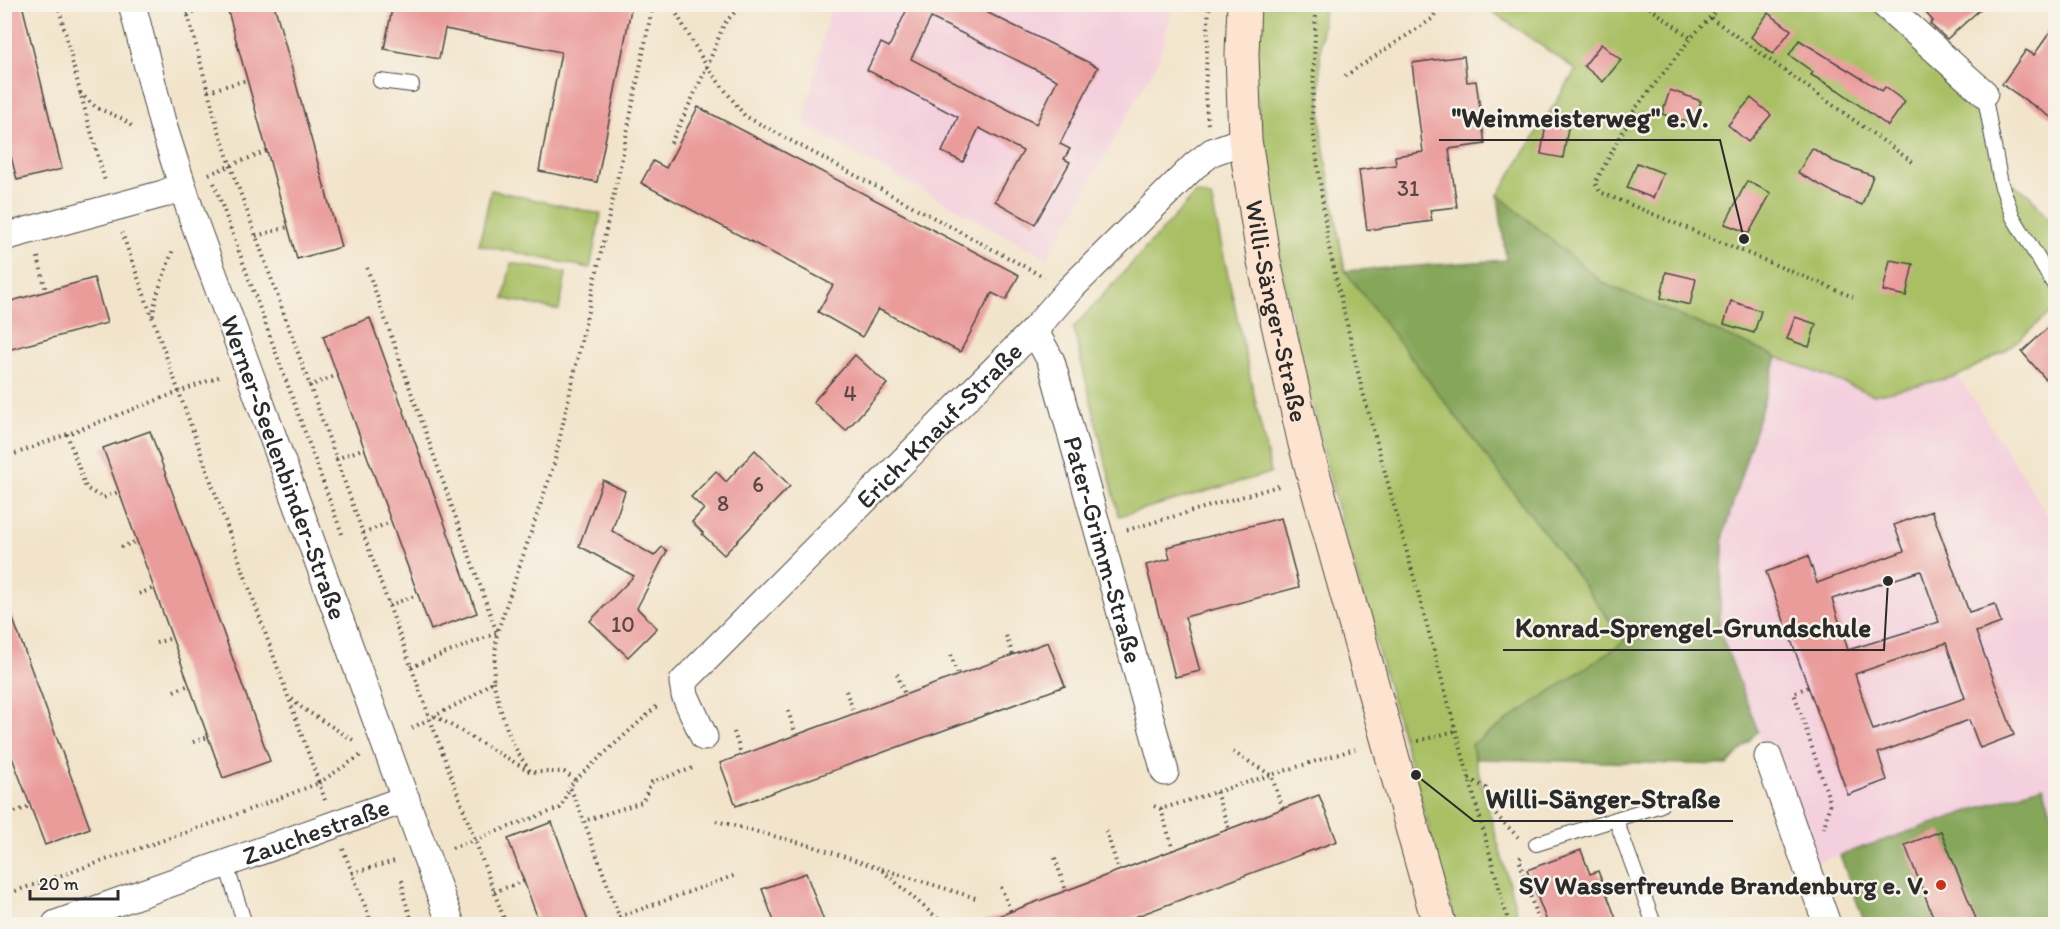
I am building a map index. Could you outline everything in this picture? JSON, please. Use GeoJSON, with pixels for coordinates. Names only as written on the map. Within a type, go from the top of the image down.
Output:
{"type":"FeatureCollection","features":[{"type":"Feature","properties":{"kind":"main road","name":"Willi-Sänger-Straße"},"geometry":{"type":"LineString","coordinates":[[1244,4],[1242,54],[1245,140],[1264,262],[1305,444],[1439,924]]}},
{"type":"Feature","properties":{"kind":"street","name":"Werner-Seelenbinder-Straße"},"geometry":{"type":"LineString","coordinates":[[132,4],[162,122],[182,186],[451,924]]}},
{"type":"Feature","properties":{"kind":"street"},"geometry":{"type":"LineString","coordinates":[[1884,4],[1984,93]]}},
{"type":"Feature","properties":{"kind":"street","name":"Erich-Knauf-Straße"},"geometry":{"type":"LineString","coordinates":[[683,682],[1194,166],[1212,152],[1245,140]]}},
{"type":"Feature","properties":{"kind":"street"},"geometry":{"type":"LineString","coordinates":[[4,237],[163,194],[182,186]]}},
{"type":"Feature","properties":{"kind":"street","name":"Pater-Grimm-Straße"},"geometry":{"type":"LineString","coordinates":[[1034,330],[1051,361],[1164,772]]}},
{"type":"Feature","properties":{"kind":"street"},"geometry":{"type":"LineString","coordinates":[[683,682],[685,695],[704,737]]}},
{"type":"Feature","properties":{"kind":"street"},"geometry":{"type":"LineString","coordinates":[[1768,757],[1827,924]]}},
{"type":"Feature","properties":{"kind":"street","name":"Zauchestraße"},"geometry":{"type":"LineString","coordinates":[[56,924],[111,916],[226,865],[406,799]]}},
{"type":"Feature","properties":{"kind":"lane"},"geometry":{"type":"LineString","coordinates":[[380,81],[412,85]]}},
{"type":"Feature","properties":{"kind":"lane"},"geometry":{"type":"LineString","coordinates":[[1984,93],[2001,184],[2013,217],[2055,288]]}},
{"type":"Feature","properties":{"kind":"lane"},"geometry":{"type":"LineString","coordinates":[[1532,846],[1661,805]]}},
{"type":"Feature","properties":{"kind":"lane"},"geometry":{"type":"LineString","coordinates":[[1616,820],[1654,924]]}},
{"type":"Feature","properties":{"kind":"lane"},"geometry":{"type":"LineString","coordinates":[[226,865],[245,924]]}},
{"type":"Feature","properties":{"kind":"path"},"geometry":{"type":"LineString","coordinates":[[58,4],[80,92]]}},
{"type":"Feature","properties":{"kind":"path"},"geometry":{"type":"LineString","coordinates":[[185,4],[230,164],[506,924]]}},
{"type":"Feature","properties":{"kind":"path"},"geometry":{"type":"LineString","coordinates":[[187,14],[219,4]]}},
{"type":"Feature","properties":{"kind":"path"},"geometry":{"type":"LineString","coordinates":[[531,772],[516,751],[507,731],[493,681],[497,633],[554,464],[653,4]]}},
{"type":"Feature","properties":{"kind":"path"},"geometry":{"type":"LineString","coordinates":[[671,4],[707,66],[745,116],[1039,274]]}},
{"type":"Feature","properties":{"kind":"path"},"geometry":{"type":"LineString","coordinates":[[671,143],[724,24],[742,4]]}},
{"type":"Feature","properties":{"kind":"path"},"geometry":{"type":"LineString","coordinates":[[1316,4],[1312,121],[1328,243],[1360,385],[1509,924]]}},
{"type":"Feature","properties":{"kind":"path"},"geometry":{"type":"LineString","coordinates":[[1345,76],[1432,19],[1442,4]]}},
{"type":"Feature","properties":{"kind":"path"},"geometry":{"type":"LineString","coordinates":[[1645,4],[1691,38]]}},
{"type":"Feature","properties":{"kind":"path"},"geometry":{"type":"LineString","coordinates":[[1722,4],[1691,38],[1635,109],[1595,183],[1600,192],[1853,297]]}},
{"type":"Feature","properties":{"kind":"path"},"geometry":{"type":"LineString","coordinates":[[1711,18],[1914,163]]}},
{"type":"Feature","properties":{"kind":"path"},"geometry":{"type":"LineString","coordinates":[[208,91],[247,80]]}},
{"type":"Feature","properties":{"kind":"path"},"geometry":{"type":"LineString","coordinates":[[210,173],[267,151]]}},
{"type":"Feature","properties":{"kind":"path"},"geometry":{"type":"LineString","coordinates":[[207,164],[342,537]]}},
{"type":"Feature","properties":{"kind":"path"},"geometry":{"type":"LineString","coordinates":[[256,236],[288,227]]}},
{"type":"Feature","properties":{"kind":"path"},"geometry":{"type":"LineString","coordinates":[[32,230],[46,291]]}},
{"type":"Feature","properties":{"kind":"path"},"geometry":{"type":"LineString","coordinates":[[367,268],[497,633]]}},
{"type":"Feature","properties":{"kind":"path"},"geometry":{"type":"LineString","coordinates":[[153,317],[320,783]]}},
{"type":"Feature","properties":{"kind":"path"},"geometry":{"type":"LineString","coordinates":[[4,458],[247,367]]}},
{"type":"Feature","properties":{"kind":"path"},"geometry":{"type":"LineString","coordinates":[[309,386],[338,375]]}},
{"type":"Feature","properties":{"kind":"path"},"geometry":{"type":"LineString","coordinates":[[68,434],[86,488],[103,498],[118,492]]}},
{"type":"Feature","properties":{"kind":"path"},"geometry":{"type":"LineString","coordinates":[[336,459],[365,448]]}},
{"type":"Feature","properties":{"kind":"path"},"geometry":{"type":"LineString","coordinates":[[1101,538],[1282,485]]}},
{"type":"Feature","properties":{"kind":"path"},"geometry":{"type":"LineString","coordinates":[[363,534],[391,522]]}},
{"type":"Feature","properties":{"kind":"path"},"geometry":{"type":"LineString","coordinates":[[121,547],[137,541]]}},
{"type":"Feature","properties":{"kind":"path"},"geometry":{"type":"LineString","coordinates":[[139,594],[154,588]]}},
{"type":"Feature","properties":{"kind":"path"},"geometry":{"type":"LineString","coordinates":[[389,605],[418,595]]}},
{"type":"Feature","properties":{"kind":"path"},"geometry":{"type":"LineString","coordinates":[[411,667],[497,633]]}},
{"type":"Feature","properties":{"kind":"path"},"geometry":{"type":"LineString","coordinates":[[1006,636],[1013,655]]}},
{"type":"Feature","properties":{"kind":"path"},"geometry":{"type":"LineString","coordinates":[[156,643],[172,638]]}},
{"type":"Feature","properties":{"kind":"path"},"geometry":{"type":"LineString","coordinates":[[951,655],[957,675]]}},
{"type":"Feature","properties":{"kind":"path"},"geometry":{"type":"LineString","coordinates":[[897,674],[905,695]]}},
{"type":"Feature","properties":{"kind":"path"},"geometry":{"type":"LineString","coordinates":[[4,896],[222,820],[320,783],[365,753],[471,697],[493,681]]}},
{"type":"Feature","properties":{"kind":"path"},"geometry":{"type":"LineString","coordinates":[[352,873],[455,848],[560,808],[575,780],[683,682]]}},
{"type":"Feature","properties":{"kind":"path"},"geometry":{"type":"LineString","coordinates":[[174,690],[189,685]]}},
{"type":"Feature","properties":{"kind":"path"},"geometry":{"type":"LineString","coordinates":[[1808,687],[1794,693],[1830,802],[1823,831]]}},
{"type":"Feature","properties":{"kind":"path"},"geometry":{"type":"LineString","coordinates":[[846,691],[854,713]]}},
{"type":"Feature","properties":{"kind":"path"},"geometry":{"type":"LineString","coordinates":[[788,711],[795,735]]}},
{"type":"Feature","properties":{"kind":"path"},"geometry":{"type":"LineString","coordinates":[[435,716],[531,772],[564,772],[575,780]]}},
{"type":"Feature","properties":{"kind":"path"},"geometry":{"type":"LineString","coordinates":[[408,717],[416,739]]}},
{"type":"Feature","properties":{"kind":"path"},"geometry":{"type":"LineString","coordinates":[[733,728],[741,754]]}},
{"type":"Feature","properties":{"kind":"path"},"geometry":{"type":"LineString","coordinates":[[193,742],[208,737]]}},
{"type":"Feature","properties":{"kind":"path"},"geometry":{"type":"LineString","coordinates":[[1154,806],[1161,808],[1355,749]]}},
{"type":"Feature","properties":{"kind":"path"},"geometry":{"type":"LineString","coordinates":[[1233,752],[1271,774],[1283,809]]}},
{"type":"Feature","properties":{"kind":"path"},"geometry":{"type":"LineString","coordinates":[[4,756],[11,754]]}},
{"type":"Feature","properties":{"kind":"path"},"geometry":{"type":"LineString","coordinates":[[584,821],[642,802],[652,782],[696,767]]}},
{"type":"Feature","properties":{"kind":"path"},"geometry":{"type":"LineString","coordinates":[[1468,778],[1486,788],[1495,814],[1532,846],[1519,859],[1539,924]]}},
{"type":"Feature","properties":{"kind":"path"},"geometry":{"type":"LineString","coordinates":[[570,787],[621,924]]}},
{"type":"Feature","properties":{"kind":"path"},"geometry":{"type":"LineString","coordinates":[[1216,792],[1228,830]]}},
{"type":"Feature","properties":{"kind":"path"},"geometry":{"type":"LineString","coordinates":[[15,812],[30,806]]}},
{"type":"Feature","properties":{"kind":"path"},"geometry":{"type":"LineString","coordinates":[[1161,808],[1173,850]]}},
{"type":"Feature","properties":{"kind":"path"},"geometry":{"type":"LineString","coordinates":[[716,820],[812,846],[979,898]]}},
{"type":"Feature","properties":{"kind":"path"},"geometry":{"type":"LineString","coordinates":[[334,826],[372,924]]}},
{"type":"Feature","properties":{"kind":"path"},"geometry":{"type":"LineString","coordinates":[[1106,831],[1119,871]]}},
{"type":"Feature","properties":{"kind":"path"},"geometry":{"type":"LineString","coordinates":[[451,837],[455,848]]}},
{"type":"Feature","properties":{"kind":"path"},"geometry":{"type":"LineString","coordinates":[[1055,858],[1066,891]]}},
{"type":"Feature","properties":{"kind":"path"},"geometry":{"type":"LineString","coordinates":[[879,868],[944,924]]}},
{"type":"Feature","properties":{"kind":"path"},"geometry":{"type":"LineString","coordinates":[[619,917],[736,875]]}},
{"type":"Feature","properties":{"kind":"path"},"geometry":{"type":"LineString","coordinates":[[494,892],[524,881]]}},
{"type":"Feature","properties":{"kind":"path"},"geometry":{"type":"LineString","coordinates":[[1001,887],[1011,912]]}},
{"type":"Feature","properties":{"kind":"path"},"geometry":{"type":"LineString","coordinates":[[768,924],[774,922]]}},
{"type":"Feature","properties":{"kind":"shaded area"},"geometry":{"type":"Polygon","coordinates":[[[831,5],[1173,5],[1158,61],[1047,258],[803,125],[831,5]]]}},
{"type":"Feature","properties":{"kind":"shaded area"},"geometry":{"type":"Polygon","coordinates":[[[1777,357],[1874,395],[1958,376],[2055,526],[2055,822],[2043,787],[1806,866],[1719,629],[1724,533],[1777,357]]]}},
{"type":"Feature","properties":{"kind":"green space"},"geometry":{"type":"Polygon","coordinates":[[[1255,5],[1324,5],[1320,58],[1321,132],[1345,271],[1625,642],[1471,745],[1520,924],[1456,924],[1337,507],[1293,325],[1269,208],[1256,90],[1255,5]]]}},
{"type":"Feature","properties":{"kind":"green space"},"geometry":{"type":"Polygon","coordinates":[[[1483,5],[1869,5],[1981,104],[2011,183],[2030,195],[2055,229],[2055,309],[2005,351],[1958,376],[1874,395],[1777,357],[1603,283],[1498,195],[1576,70],[1483,5]]]}},
{"type":"Feature","properties":{"kind":"green space"},"geometry":{"type":"Polygon","coordinates":[[[491,190],[601,214],[590,268],[479,245],[491,190]]]}},
{"type":"Feature","properties":{"kind":"green space"},"geometry":{"type":"Polygon","coordinates":[[[1196,193],[1211,197],[1271,473],[1119,516],[1073,328],[1196,193]]]}},
{"type":"Feature","properties":{"kind":"green space"},"geometry":{"type":"Polygon","coordinates":[[[1498,195],[1603,283],[1777,357],[1724,533],[1719,629],[1758,731],[1727,765],[1476,759],[1471,745],[1625,641],[1345,271],[1506,260],[1498,195]]]}},
{"type":"Feature","properties":{"kind":"green space"},"geometry":{"type":"Polygon","coordinates":[[[511,263],[566,273],[559,310],[504,299],[511,263]]]}},
{"type":"Feature","properties":{"kind":"green space"},"geometry":{"type":"Polygon","coordinates":[[[2043,786],[2055,822],[2055,924],[1865,924],[1840,855],[2043,786]]]}},
{"type":"Feature","properties":{"kind":"building"},"geometry":{"type":"Polygon","coordinates":[[[4,4],[22,4],[62,169],[17,180],[4,129],[4,4]]]}},
{"type":"Feature","properties":{"kind":"building"},"geometry":{"type":"Polygon","coordinates":[[[226,4],[274,4],[341,247],[297,259],[226,4]]]}},
{"type":"Feature","properties":{"kind":"building"},"geometry":{"type":"Polygon","coordinates":[[[393,4],[632,4],[597,182],[539,171],[561,52],[445,29],[439,59],[384,49],[393,4]]]}},
{"type":"Feature","properties":{"kind":"building"},"geometry":{"type":"Polygon","coordinates":[[[904,4],[970,4],[1098,67],[1060,144],[1070,149],[1064,159],[1070,162],[1035,224],[995,201],[1023,151],[979,128],[963,162],[942,152],[958,117],[867,70],[881,43],[889,47],[908,7],[904,4]],[[931,18],[911,59],[1036,124],[1057,80],[931,18]]]}},
{"type":"Feature","properties":{"kind":"building"},"geometry":{"type":"Polygon","coordinates":[[[1918,4],[1986,4],[1947,39],[1930,24],[1933,21],[1918,4]]]}},
{"type":"Feature","properties":{"kind":"building"},"geometry":{"type":"Polygon","coordinates":[[[1768,13],[1791,30],[1773,54],[1751,37],[1768,13]]]}},
{"type":"Feature","properties":{"kind":"building"},"geometry":{"type":"Polygon","coordinates":[[[2055,25],[2055,120],[2002,84],[2026,50],[2034,55],[2055,25]]]}},
{"type":"Feature","properties":{"kind":"building"},"geometry":{"type":"Polygon","coordinates":[[[1799,40],[1882,91],[1885,87],[1905,102],[1888,126],[1838,90],[1811,75],[1813,72],[1789,55],[1799,40]]]}},
{"type":"Feature","properties":{"kind":"building"},"geometry":{"type":"Polygon","coordinates":[[[1601,44],[1621,60],[1603,82],[1584,66],[1601,44]]]}},
{"type":"Feature","properties":{"kind":"building"},"geometry":{"type":"Polygon","coordinates":[[[1464,56],[1467,82],[1476,81],[1485,144],[1449,149],[1457,207],[1430,210],[1432,221],[1367,230],[1359,170],[1396,165],[1395,156],[1423,152],[1412,63],[1464,56]]]}},
{"type":"Feature","properties":{"kind":"building"},"geometry":{"type":"Polygon","coordinates":[[[1670,90],[1701,101],[1693,124],[1662,114],[1670,90]]]}},
{"type":"Feature","properties":{"kind":"building"},"geometry":{"type":"Polygon","coordinates":[[[1751,98],[1771,115],[1748,142],[1728,125],[1751,98]]]}},
{"type":"Feature","properties":{"kind":"building"},"geometry":{"type":"Polygon","coordinates":[[[698,107],[1019,275],[1006,300],[992,293],[960,352],[878,309],[862,337],[818,312],[833,285],[641,183],[653,161],[666,168],[698,107]]]}},
{"type":"Feature","properties":{"kind":"building"},"geometry":{"type":"Polygon","coordinates":[[[1546,124],[1568,128],[1563,158],[1541,154],[1546,124]]]}},
{"type":"Feature","properties":{"kind":"building"},"geometry":{"type":"Polygon","coordinates":[[[1812,148],[1833,161],[1873,176],[1862,205],[1798,173],[1812,148]]]}},
{"type":"Feature","properties":{"kind":"building"},"geometry":{"type":"Polygon","coordinates":[[[1637,163],[1663,173],[1653,198],[1627,188],[1637,163]]]}},
{"type":"Feature","properties":{"kind":"building"},"geometry":{"type":"Polygon","coordinates":[[[1747,181],[1771,193],[1749,233],[1725,224],[1747,181]]]}},
{"type":"Feature","properties":{"kind":"building"},"geometry":{"type":"Polygon","coordinates":[[[1890,260],[1913,264],[1906,296],[1883,291],[1890,260]]]}},
{"type":"Feature","properties":{"kind":"building"},"geometry":{"type":"Polygon","coordinates":[[[1666,272],[1696,279],[1690,305],[1661,298],[1666,272]]]}},
{"type":"Feature","properties":{"kind":"building"},"geometry":{"type":"Polygon","coordinates":[[[94,278],[107,323],[4,351],[4,303],[94,278]]]}},
{"type":"Feature","properties":{"kind":"building"},"geometry":{"type":"Polygon","coordinates":[[[1731,301],[1761,311],[1754,333],[1724,324],[1731,301]]]}},
{"type":"Feature","properties":{"kind":"building"},"geometry":{"type":"Polygon","coordinates":[[[1795,317],[1816,324],[1809,347],[1787,339],[1795,317]]]}},
{"type":"Feature","properties":{"kind":"building"},"geometry":{"type":"Polygon","coordinates":[[[370,318],[477,613],[431,630],[323,336],[370,318]]]}},
{"type":"Feature","properties":{"kind":"building"},"geometry":{"type":"Polygon","coordinates":[[[2055,321],[2055,390],[2022,352],[2055,321]]]}},
{"type":"Feature","properties":{"kind":"building"},"geometry":{"type":"Polygon","coordinates":[[[855,355],[887,384],[846,431],[813,402],[855,355]]]}},
{"type":"Feature","properties":{"kind":"building"},"geometry":{"type":"Polygon","coordinates":[[[150,431],[270,761],[223,778],[103,448],[150,431]]]}},
{"type":"Feature","properties":{"kind":"building"},"geometry":{"type":"Polygon","coordinates":[[[755,450],[790,486],[724,555],[692,522],[704,509],[691,497],[716,471],[726,482],[755,450]]]}},
{"type":"Feature","properties":{"kind":"building"},"geometry":{"type":"Polygon","coordinates":[[[603,480],[625,491],[612,531],[654,556],[662,547],[667,551],[637,608],[657,628],[628,657],[590,621],[634,576],[579,546],[603,480]]]}},
{"type":"Feature","properties":{"kind":"building"},"geometry":{"type":"Polygon","coordinates":[[[1932,511],[1969,612],[1995,604],[2001,623],[1976,632],[2014,735],[1980,748],[1969,720],[1878,753],[1887,780],[1848,795],[1766,572],[1808,556],[1817,583],[1904,551],[1894,525],[1932,511]],[[1921,571],[1832,599],[1848,650],[1939,622],[1921,571]],[[1946,643],[1855,674],[1873,730],[1965,698],[1946,643]]]}},
{"type":"Feature","properties":{"kind":"building"},"geometry":{"type":"Polygon","coordinates":[[[1281,518],[1299,587],[1185,617],[1200,671],[1175,677],[1146,565],[1170,559],[1167,547],[1281,518]]]}},
{"type":"Feature","properties":{"kind":"building"},"geometry":{"type":"Polygon","coordinates":[[[7,603],[90,828],[45,845],[4,736],[4,604],[7,603]]]}},
{"type":"Feature","properties":{"kind":"building"},"geometry":{"type":"Polygon","coordinates":[[[1048,642],[1065,686],[736,806],[720,763],[1048,642]]]}},
{"type":"Feature","properties":{"kind":"building"},"geometry":{"type":"Polygon","coordinates":[[[1319,795],[1337,841],[1116,924],[984,924],[983,922],[1319,795]]]}},
{"type":"Feature","properties":{"kind":"building"},"geometry":{"type":"Polygon","coordinates":[[[552,822],[589,924],[540,924],[508,839],[552,822]]]}},
{"type":"Feature","properties":{"kind":"building","name":"SV Wasserfreunde Brandenburg e. V."},"geometry":{"type":"Polygon","coordinates":[[[1941,831],[1978,924],[1936,924],[1905,845],[1941,831]]]}},
{"type":"Feature","properties":{"kind":"building"},"geometry":{"type":"Polygon","coordinates":[[[1581,850],[1590,874],[1598,871],[1618,924],[1548,924],[1527,870],[1581,850]]]}},
{"type":"Feature","properties":{"kind":"building"},"geometry":{"type":"Polygon","coordinates":[[[806,873],[825,924],[775,924],[762,889],[806,873]]]}},
{"type":"Feature","properties":{"kind":"place","name":"\"Weinmeisterweg\" e.V."},"geometry":{"type":"Point","coordinates":[1744,239]}},
{"type":"Feature","properties":{"kind":"place","name":"Konrad-Sprengel-Grundschule"},"geometry":{"type":"Point","coordinates":[1888,581]}},
{"type":"Feature","properties":{"kind":"place","name":"Willi-Sänger-Straße"},"geometry":{"type":"Point","coordinates":[1416,775]}},
{"type":"Feature","properties":{"kind":"place","name":"SV Wasserfreunde Brandenburg e. V."},"geometry":{"type":"Point","coordinates":[1941,885]}}]}
